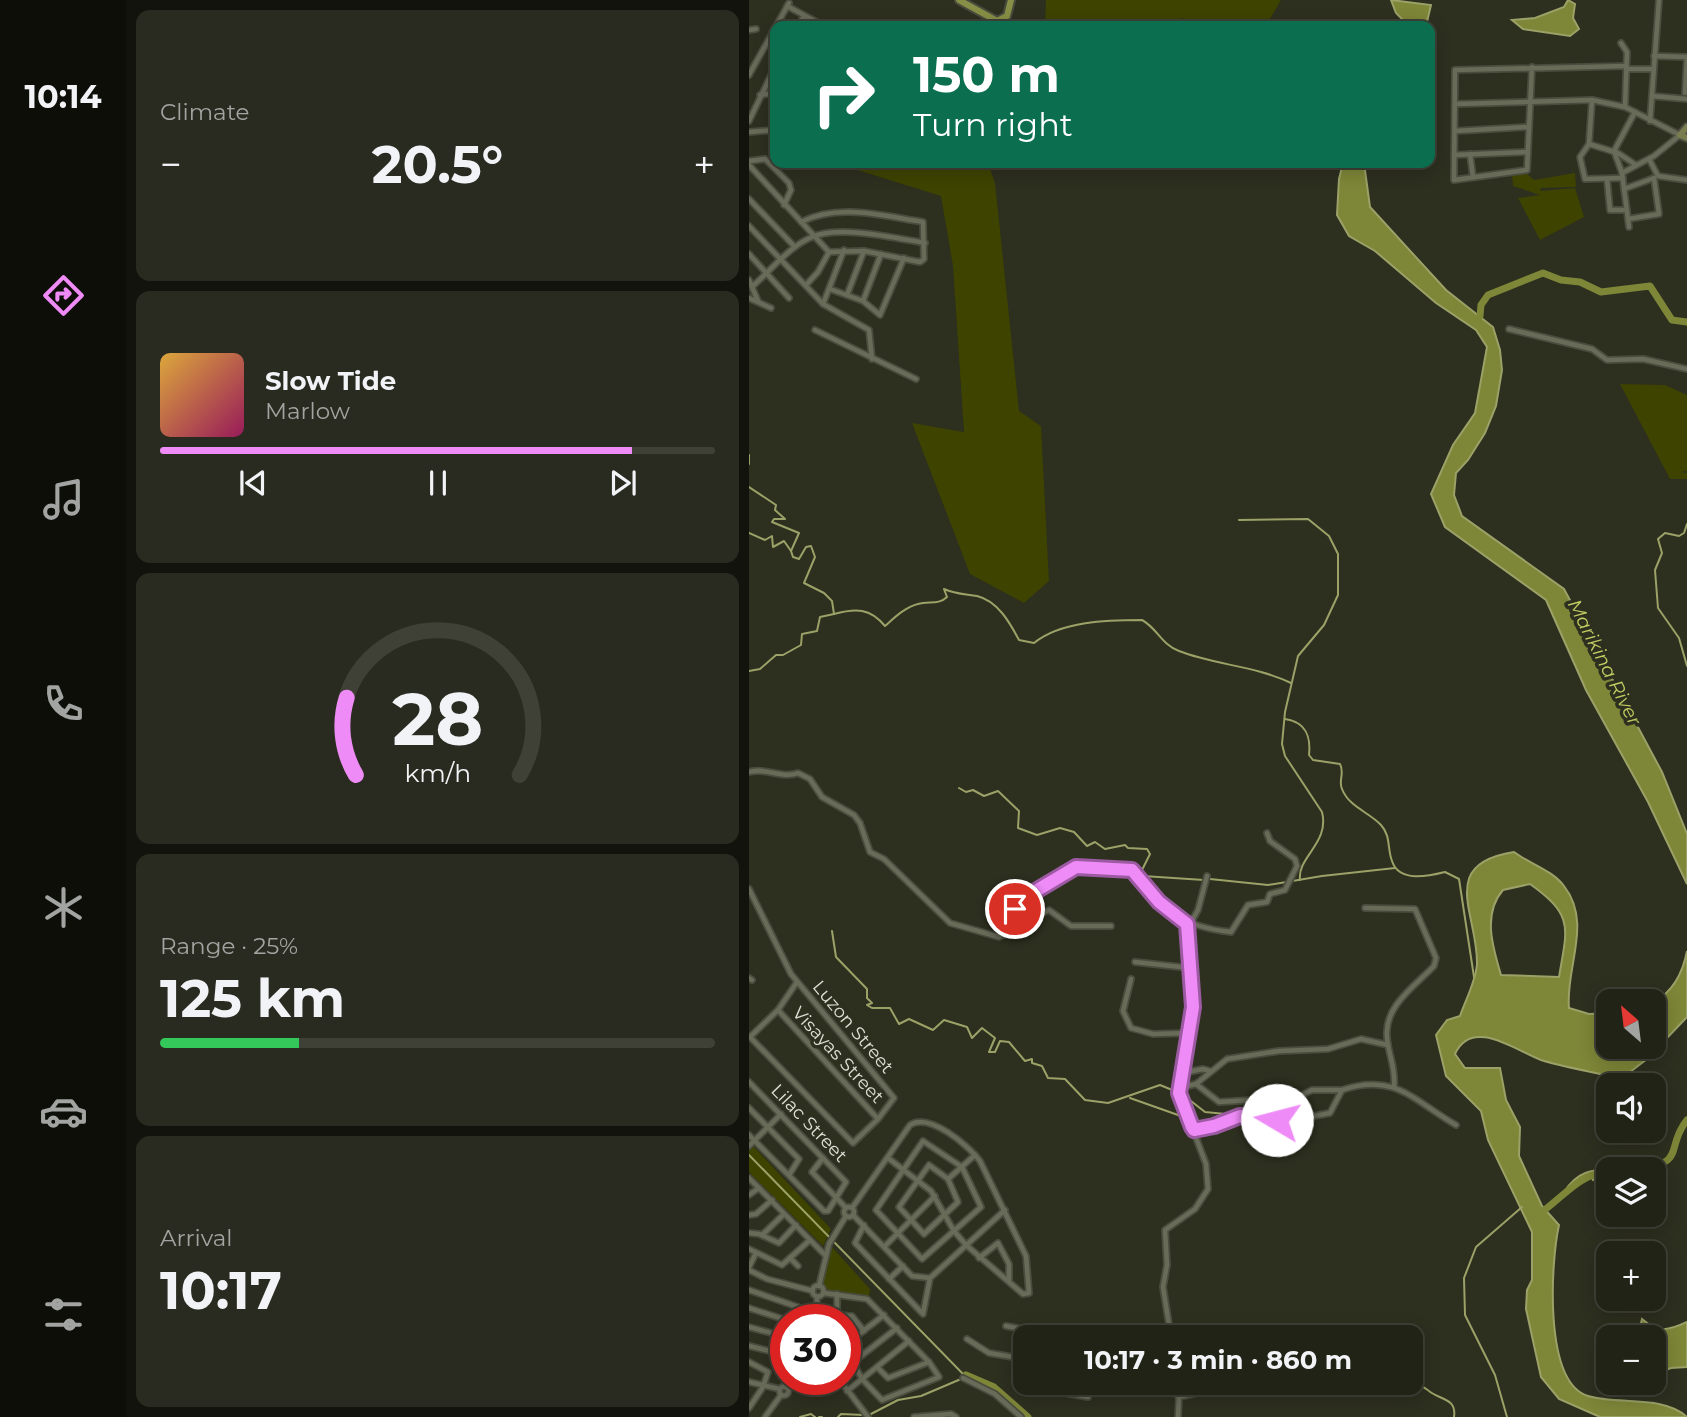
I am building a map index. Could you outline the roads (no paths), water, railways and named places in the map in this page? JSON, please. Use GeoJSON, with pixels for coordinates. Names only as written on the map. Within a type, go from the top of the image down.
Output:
{"type":"FeatureCollection","features":[{"type":"Feature","properties":{"kind":"main road"},"geometry":{"type":"LineString","coordinates":[[959,0],[997,21],[1007,16],[1011,0]]}},
{"type":"Feature","properties":{"kind":"street"},"geometry":{"type":"LineString","coordinates":[[1650,121],[1659,0]]}},
{"type":"Feature","properties":{"kind":"street"},"geometry":{"type":"LineString","coordinates":[[779,21],[788,4],[812,21]]}},
{"type":"Feature","properties":{"kind":"street"},"geometry":{"type":"LineString","coordinates":[[801,21],[804,16]]}},
{"type":"Feature","properties":{"kind":"street"},"geometry":{"type":"LineString","coordinates":[[749,30],[756,29]]}},
{"type":"Feature","properties":{"kind":"street"},"geometry":{"type":"LineString","coordinates":[[749,75],[770,37]]}},
{"type":"Feature","properties":{"kind":"street"},"geometry":{"type":"LineString","coordinates":[[1621,43],[1627,48],[1625,107]]}},
{"type":"Feature","properties":{"kind":"street"},"geometry":{"type":"LineString","coordinates":[[1652,96],[1686,96],[1687,57],[1654,56]]}},
{"type":"Feature","properties":{"kind":"street"},"geometry":{"type":"LineString","coordinates":[[1532,67],[1527,170],[1454,180],[1455,70],[1532,67],[1653,69]]}},
{"type":"Feature","properties":{"kind":"street"},"geometry":{"type":"LineString","coordinates":[[749,121],[770,76]]}},
{"type":"Feature","properties":{"kind":"street"},"geometry":{"type":"LineString","coordinates":[[760,94],[770,93]]}},
{"type":"Feature","properties":{"kind":"street"},"geometry":{"type":"LineString","coordinates":[[749,97],[758,101]]}},
{"type":"Feature","properties":{"kind":"street"},"geometry":{"type":"LineString","coordinates":[[1456,104],[1592,100],[1625,107],[1683,137]]}},
{"type":"Feature","properties":{"kind":"street"},"geometry":{"type":"LineString","coordinates":[[1592,100],[1589,144],[1580,157],[1585,179],[1622,176],[1683,137],[1687,127]]}},
{"type":"Feature","properties":{"kind":"street"},"geometry":{"type":"LineString","coordinates":[[1629,227],[1622,176],[1614,152],[1635,112]]}},
{"type":"Feature","properties":{"kind":"street"},"geometry":{"type":"LineString","coordinates":[[1455,131],[1528,127]]}},
{"type":"Feature","properties":{"kind":"street"},"geometry":{"type":"LineString","coordinates":[[749,132],[770,130]]}},
{"type":"Feature","properties":{"kind":"street"},"geometry":{"type":"LineString","coordinates":[[1589,144],[1614,152],[1637,165]]}},
{"type":"Feature","properties":{"kind":"street"},"geometry":{"type":"LineString","coordinates":[[1454,156],[1470,153],[1528,152]]}},
{"type":"Feature","properties":{"kind":"street"},"geometry":{"type":"LineString","coordinates":[[1470,153],[1473,177]]}},
{"type":"Feature","properties":{"kind":"street"},"geometry":{"type":"LineString","coordinates":[[1628,219],[1659,214],[1656,177],[1649,159]]}},
{"type":"Feature","properties":{"kind":"street"},"geometry":{"type":"LineString","coordinates":[[749,163],[767,160],[770,163]]}},
{"type":"Feature","properties":{"kind":"street"},"geometry":{"type":"LineString","coordinates":[[749,163],[784,205],[829,251],[864,251],[923,261],[924,222],[846,212],[823,213],[801,222]]}},
{"type":"Feature","properties":{"kind":"street"},"geometry":{"type":"LineString","coordinates":[[775,168],[789,183],[791,190],[784,205]]}},
{"type":"Feature","properties":{"kind":"street"},"geometry":{"type":"LineString","coordinates":[[1624,189],[1656,177],[1687,180]]}},
{"type":"Feature","properties":{"kind":"street"},"geometry":{"type":"LineString","coordinates":[[1607,179],[1610,211],[1627,210]]}},
{"type":"Feature","properties":{"kind":"street"},"geometry":{"type":"LineString","coordinates":[[749,199],[795,247]]}},
{"type":"Feature","properties":{"kind":"street"},"geometry":{"type":"LineString","coordinates":[[749,226],[824,304],[869,330],[872,359]]}},
{"type":"Feature","properties":{"kind":"street"},"geometry":{"type":"LineString","coordinates":[[754,285],[795,247],[814,236],[872,234],[925,243]]}},
{"type":"Feature","properties":{"kind":"street"},"geometry":{"type":"LineString","coordinates":[[824,304],[844,250]]}},
{"type":"Feature","properties":{"kind":"street"},"geometry":{"type":"LineString","coordinates":[[806,285],[818,272],[829,251]]}},
{"type":"Feature","properties":{"kind":"street"},"geometry":{"type":"LineString","coordinates":[[847,295],[864,251]]}},
{"type":"Feature","properties":{"kind":"street"},"geometry":{"type":"LineString","coordinates":[[749,254],[789,298]]}},
{"type":"Feature","properties":{"kind":"street"},"geometry":{"type":"LineString","coordinates":[[863,301],[881,254]]}},
{"type":"Feature","properties":{"kind":"street"},"geometry":{"type":"LineString","coordinates":[[830,289],[863,301],[880,315],[904,258]]}},
{"type":"Feature","properties":{"kind":"street"},"geometry":{"type":"LineString","coordinates":[[749,280],[754,285],[758,301]]}},
{"type":"Feature","properties":{"kind":"street"},"geometry":{"type":"LineString","coordinates":[[749,298],[771,308]]}},
{"type":"Feature","properties":{"kind":"street"},"geometry":{"type":"LineString","coordinates":[[1509,329],[1592,349],[1607,360],[1643,359],[1687,369]]}},
{"type":"Feature","properties":{"kind":"street"},"geometry":{"type":"LineString","coordinates":[[815,330],[916,379]]}},
{"type":"Feature","properties":{"kind":"street"},"geometry":{"type":"LineString","coordinates":[[749,772],[761,770],[786,776],[798,773],[810,779],[817,792],[845,809],[860,823],[870,852],[884,859],[950,923],[999,937],[1013,934],[1028,920],[1049,911],[1071,926],[1111,926]]}},
{"type":"Feature","properties":{"kind":"street"},"geometry":{"type":"LineString","coordinates":[[1003,935],[1012,913],[1023,900],[1076,867],[1132,870],[1159,902],[1188,924],[1231,932],[1248,905],[1267,902],[1272,893],[1283,892],[1297,862],[1270,841],[1267,833]]}},
{"type":"Feature","properties":{"kind":"street"},"geometry":{"type":"LineString","coordinates":[[1169,1325],[1163,1287],[1167,1265],[1165,1230],[1195,1209],[1208,1189],[1208,1173],[1179,1088],[1193,1007],[1188,924],[1198,910],[1207,876]]}},
{"type":"Feature","properties":{"kind":"street","name":"Luzon Street"},"geometry":{"type":"LineString","coordinates":[[749,889],[791,975],[894,1098],[878,1119]]}},
{"type":"Feature","properties":{"kind":"street"},"geometry":{"type":"LineString","coordinates":[[1365,908],[1415,909],[1436,958],[1434,966],[1394,1006],[1388,1026],[1388,1045],[1394,1064],[1394,1086]]}},
{"type":"Feature","properties":{"kind":"street"},"geometry":{"type":"LineString","coordinates":[[1135,962],[1190,968]]}},
{"type":"Feature","properties":{"kind":"street"},"geometry":{"type":"LineString","coordinates":[[1131,979],[1123,1011],[1131,1028],[1153,1034],[1189,1033]]}},
{"type":"Feature","properties":{"kind":"street"},"geometry":{"type":"LineString","coordinates":[[752,1035],[778,1010],[797,982]]}},
{"type":"Feature","properties":{"kind":"street","name":"Visayas Street"},"geometry":{"type":"LineString","coordinates":[[778,1010],[878,1119]]}},
{"type":"Feature","properties":{"kind":"street"},"geometry":{"type":"LineString","coordinates":[[749,1029],[852,1143],[878,1119]]}},
{"type":"Feature","properties":{"kind":"street"},"geometry":{"type":"LineString","coordinates":[[1179,1088],[1196,1084],[1227,1059],[1271,1052],[1323,1049],[1361,1039],[1388,1045]]}},
{"type":"Feature","properties":{"kind":"street"},"geometry":{"type":"LineString","coordinates":[[1182,1073],[1203,1069],[1210,1071]]}},
{"type":"Feature","properties":{"kind":"street","name":"Lilac Street"},"geometry":{"type":"LineString","coordinates":[[749,1082],[846,1182],[837,1199]]}},
{"type":"Feature","properties":{"kind":"street"},"geometry":{"type":"LineString","coordinates":[[1196,1084],[1219,1102],[1298,1097],[1312,1090],[1342,1090],[1369,1084],[1394,1086],[1429,1105],[1455,1125]]}},
{"type":"Feature","properties":{"kind":"street"},"geometry":{"type":"LineString","coordinates":[[1194,1130],[1240,1116],[1289,1121],[1330,1113],[1342,1090]]}},
{"type":"Feature","properties":{"kind":"street"},"geometry":{"type":"LineString","coordinates":[[749,1108],[800,1161],[789,1175]]}},
{"type":"Feature","properties":{"kind":"street"},"geometry":{"type":"LineString","coordinates":[[749,1146],[781,1114]]}},
{"type":"Feature","properties":{"kind":"street"},"geometry":{"type":"LineString","coordinates":[[813,1291],[819,1286],[829,1244],[849,1208],[910,1125],[920,1120],[930,1121],[975,1155],[1005,1210],[1027,1260],[1029,1293],[1023,1294],[979,1258],[954,1231],[935,1196],[919,1179],[888,1158]]}},
{"type":"Feature","properties":{"kind":"street"},"geometry":{"type":"LineString","coordinates":[[749,1135],[824,1212],[828,1211],[837,1199]]}},
{"type":"Feature","properties":{"kind":"street"},"geometry":{"type":"LineString","coordinates":[[923,1141],[962,1167],[981,1207],[922,1259],[876,1210],[903,1168],[923,1141]]}},
{"type":"Feature","properties":{"kind":"street"},"geometry":{"type":"LineString","coordinates":[[948,1179],[975,1155]]}},
{"type":"Feature","properties":{"kind":"street"},"geometry":{"type":"LineString","coordinates":[[823,1158],[812,1172],[915,1278],[930,1278],[1005,1210]]}},
{"type":"Feature","properties":{"kind":"street"},"geometry":{"type":"LineString","coordinates":[[929,1165],[948,1179],[958,1202],[924,1234],[898,1207],[929,1165]]}},
{"type":"Feature","properties":{"kind":"street"},"geometry":{"type":"LineString","coordinates":[[749,1178],[825,1255]]}},
{"type":"Feature","properties":{"kind":"street"},"geometry":{"type":"LineString","coordinates":[[749,1195],[759,1188]]}},
{"type":"Feature","properties":{"kind":"street"},"geometry":{"type":"LineString","coordinates":[[885,1246],[935,1196]]}},
{"type":"Feature","properties":{"kind":"street"},"geometry":{"type":"LineString","coordinates":[[749,1215],[759,1212],[772,1200]]}},
{"type":"Feature","properties":{"kind":"street"},"geometry":{"type":"LineString","coordinates":[[762,1235],[784,1213]]}},
{"type":"Feature","properties":{"kind":"street"},"geometry":{"type":"LineString","coordinates":[[846,1216],[853,1215]]}},
{"type":"Feature","properties":{"kind":"street"},"geometry":{"type":"LineString","coordinates":[[864,1225],[855,1243],[923,1314],[926,1313],[930,1278]]}},
{"type":"Feature","properties":{"kind":"street"},"geometry":{"type":"LineString","coordinates":[[749,1233],[762,1235],[779,1243],[796,1226]]}},
{"type":"Feature","properties":{"kind":"street"},"geometry":{"type":"LineString","coordinates":[[749,1249],[782,1265],[810,1240]]}},
{"type":"Feature","properties":{"kind":"street"},"geometry":{"type":"LineString","coordinates":[[979,1258],[998,1243],[1009,1264],[1009,1281]]}},
{"type":"Feature","properties":{"kind":"street"},"geometry":{"type":"LineString","coordinates":[[756,1253],[749,1268],[767,1279],[813,1291],[817,1304]]}},
{"type":"Feature","properties":{"kind":"street"},"geometry":{"type":"LineString","coordinates":[[790,1258],[798,1266]]}},
{"type":"Feature","properties":{"kind":"street"},"geometry":{"type":"LineString","coordinates":[[889,1279],[903,1266]]}},
{"type":"Feature","properties":{"kind":"street"},"geometry":{"type":"LineString","coordinates":[[819,1286],[824,1293]]}},
{"type":"Feature","properties":{"kind":"street"},"geometry":{"type":"LineString","coordinates":[[749,1290],[789,1304]]}},
{"type":"Feature","properties":{"kind":"street"},"geometry":{"type":"LineString","coordinates":[[817,1297],[824,1293],[867,1299],[897,1328],[939,1373],[937,1379],[882,1400],[862,1379],[909,1341]]}},
{"type":"Feature","properties":{"kind":"street"},"geometry":{"type":"LineString","coordinates":[[837,1294],[837,1304]]}},
{"type":"Feature","properties":{"kind":"street"},"geometry":{"type":"LineString","coordinates":[[749,1308],[770,1315]]}},
{"type":"Feature","properties":{"kind":"street"},"geometry":{"type":"LineString","coordinates":[[861,1334],[884,1315]]}},
{"type":"Feature","properties":{"kind":"street"},"geometry":{"type":"LineString","coordinates":[[1006,1326],[1013,1328]]}},
{"type":"Feature","properties":{"kind":"street"},"geometry":{"type":"LineString","coordinates":[[749,1327],[770,1333]]}},
{"type":"Feature","properties":{"kind":"street"},"geometry":{"type":"LineString","coordinates":[[861,1327],[864,1331]]}},
{"type":"Feature","properties":{"kind":"street"},"geometry":{"type":"LineString","coordinates":[[861,1356],[897,1328]]}},
{"type":"Feature","properties":{"kind":"street"},"geometry":{"type":"LineString","coordinates":[[967,1339],[989,1353],[1013,1357]]}},
{"type":"Feature","properties":{"kind":"street"},"geometry":{"type":"LineString","coordinates":[[749,1346],[770,1351]]}},
{"type":"Feature","properties":{"kind":"street"},"geometry":{"type":"LineString","coordinates":[[749,1362],[768,1372],[763,1387],[749,1408]]}},
{"type":"Feature","properties":{"kind":"street"},"geometry":{"type":"LineString","coordinates":[[877,1367],[888,1378],[929,1362]]}},
{"type":"Feature","properties":{"kind":"street"},"geometry":{"type":"LineString","coordinates":[[963,1378],[995,1394],[1021,1417]]}},
{"type":"Feature","properties":{"kind":"street"},"geometry":{"type":"LineString","coordinates":[[749,1382],[770,1388]]}},
{"type":"Feature","properties":{"kind":"street"},"geometry":{"type":"LineString","coordinates":[[765,1417],[779,1395]]}},
{"type":"Feature","properties":{"kind":"street"},"geometry":{"type":"LineString","coordinates":[[850,1395],[868,1417]]}},
{"type":"Feature","properties":{"kind":"street"},"geometry":{"type":"LineString","coordinates":[[1177,1395],[1178,1417]]}},
{"type":"Feature","properties":{"kind":"street"},"geometry":{"type":"LineString","coordinates":[[914,1417],[951,1414],[956,1417]]}},
{"type":"Feature","properties":{"kind":"waterway"},"geometry":{"type":"LineString","coordinates":[[1480,316],[1481,305],[1488,295],[1543,273],[1561,280],[1580,282],[1601,292],[1650,286],[1672,320],[1687,322]]}},
{"type":"Feature","properties":{"kind":"waterway"},"geometry":{"type":"LineString","coordinates":[[749,455],[749,464]]}},
{"type":"Feature","properties":{"kind":"waterway"},"geometry":{"type":"LineString","coordinates":[[749,487],[776,505],[775,510],[785,519],[774,519],[772,522],[799,533],[791,551],[793,557],[799,559],[806,547],[811,546],[815,557],[804,583],[824,593],[832,601],[834,614],[862,611],[874,616],[885,626],[913,606],[944,599],[947,597],[944,589],[977,596],[991,603],[1007,620],[1019,640],[1034,643],[1057,630],[1085,623],[1142,620],[1168,645],[1179,651],[1264,673],[1291,683]]}},
{"type":"Feature","properties":{"kind":"waterway"},"geometry":{"type":"LineString","coordinates":[[1239,520],[1308,519],[1329,536],[1338,554],[1338,595],[1324,625],[1298,656],[1285,712],[1282,744],[1285,756],[1322,812],[1323,823],[1318,841],[1303,864],[1300,880]]}},
{"type":"Feature","properties":{"kind":"waterway"},"geometry":{"type":"LineString","coordinates":[[1687,524],[1684,533],[1679,536],[1665,533],[1658,539],[1662,553],[1655,570],[1658,608],[1679,638],[1687,666]]}},
{"type":"Feature","properties":{"kind":"waterway"},"geometry":{"type":"LineString","coordinates":[[749,533],[765,540],[772,536],[773,547],[784,541],[791,551]]}},
{"type":"Feature","properties":{"kind":"waterway"},"geometry":{"type":"LineString","coordinates":[[749,671],[760,669],[776,655],[783,655],[801,645],[802,634],[817,631],[820,617],[834,614]]}},
{"type":"Feature","properties":{"kind":"waterway"},"geometry":{"type":"LineString","coordinates":[[1285,719],[1298,723],[1306,731],[1309,755],[1313,760],[1340,764],[1341,786],[1345,795],[1384,829],[1392,861],[1401,873],[1423,876],[1445,872],[1459,879],[1474,977]]}},
{"type":"Feature","properties":{"kind":"waterway"},"geometry":{"type":"LineString","coordinates":[[959,788],[966,792],[973,790],[984,796],[998,791],[1019,811],[1018,828],[1037,835],[1060,828],[1074,832],[1087,846],[1095,842],[1105,849],[1125,845],[1128,848],[1147,849],[1150,854],[1140,874],[1143,876],[1204,880]]}},
{"type":"Feature","properties":{"kind":"waterway"},"geometry":{"type":"LineString","coordinates":[[1210,879],[1268,885],[1395,868]]}},
{"type":"Feature","properties":{"kind":"waterway"},"geometry":{"type":"LineString","coordinates":[[832,931],[836,957],[867,989],[867,998],[872,1003],[867,1005],[872,1008],[890,1008],[899,1024],[909,1019],[933,1030],[944,1020],[967,1027],[972,1038],[982,1028],[995,1038],[989,1052],[995,1052],[1000,1041],[1009,1042],[1025,1061],[1032,1059],[1032,1063],[1042,1066],[1048,1078],[1065,1079],[1085,1100],[1108,1103],[1160,1085],[1177,1092]]}},
{"type":"Feature","properties":{"kind":"waterway"},"geometry":{"type":"LineString","coordinates":[[1182,1094],[1205,1112],[1236,1115]]}},
{"type":"Feature","properties":{"kind":"waterway"},"geometry":{"type":"LineString","coordinates":[[1130,1098],[1178,1115],[1189,1122]]}},
{"type":"Feature","properties":{"kind":"waterway"},"geometry":{"type":"LineString","coordinates":[[1666,1161],[1670,1158],[1687,1120]]}},
{"type":"Feature","properties":{"kind":"waterway"},"geometry":{"type":"LineString","coordinates":[[1194,1126],[1209,1125]]}},
{"type":"Feature","properties":{"kind":"waterway"},"geometry":{"type":"LineString","coordinates":[[749,1155],[965,1376]]}},
{"type":"Feature","properties":{"kind":"waterway"},"geometry":{"type":"LineString","coordinates":[[1539,1214],[1579,1182],[1596,1174]]}},
{"type":"Feature","properties":{"kind":"waterway"},"geometry":{"type":"LineString","coordinates":[[1507,1417],[1495,1375],[1465,1315],[1464,1278],[1476,1247],[1522,1207]]}},
{"type":"Feature","properties":{"kind":"waterway"},"geometry":{"type":"LineString","coordinates":[[966,1375],[994,1387],[1028,1417]]}},
{"type":"Feature","properties":{"kind":"waterway"},"geometry":{"type":"LineString","coordinates":[[869,1415],[898,1400],[921,1396],[961,1379]]}},
{"type":"Feature","properties":{"kind":"waterway"},"geometry":{"type":"LineString","coordinates":[[1423,1387],[1447,1400],[1453,1406],[1454,1417]]}},
{"type":"Feature","properties":{"kind":"waterway"},"geometry":{"type":"LineString","coordinates":[[800,1417],[811,1414],[815,1417]]}},
{"type":"Feature","properties":{"kind":"waterway"},"geometry":{"type":"LineString","coordinates":[[838,1417],[841,1414],[864,1415]]}},
{"type":"Feature","properties":{"kind":"water label","name":"Marikina River"},"geometry":{"type":"Point","coordinates":[1605,662]}}]}
